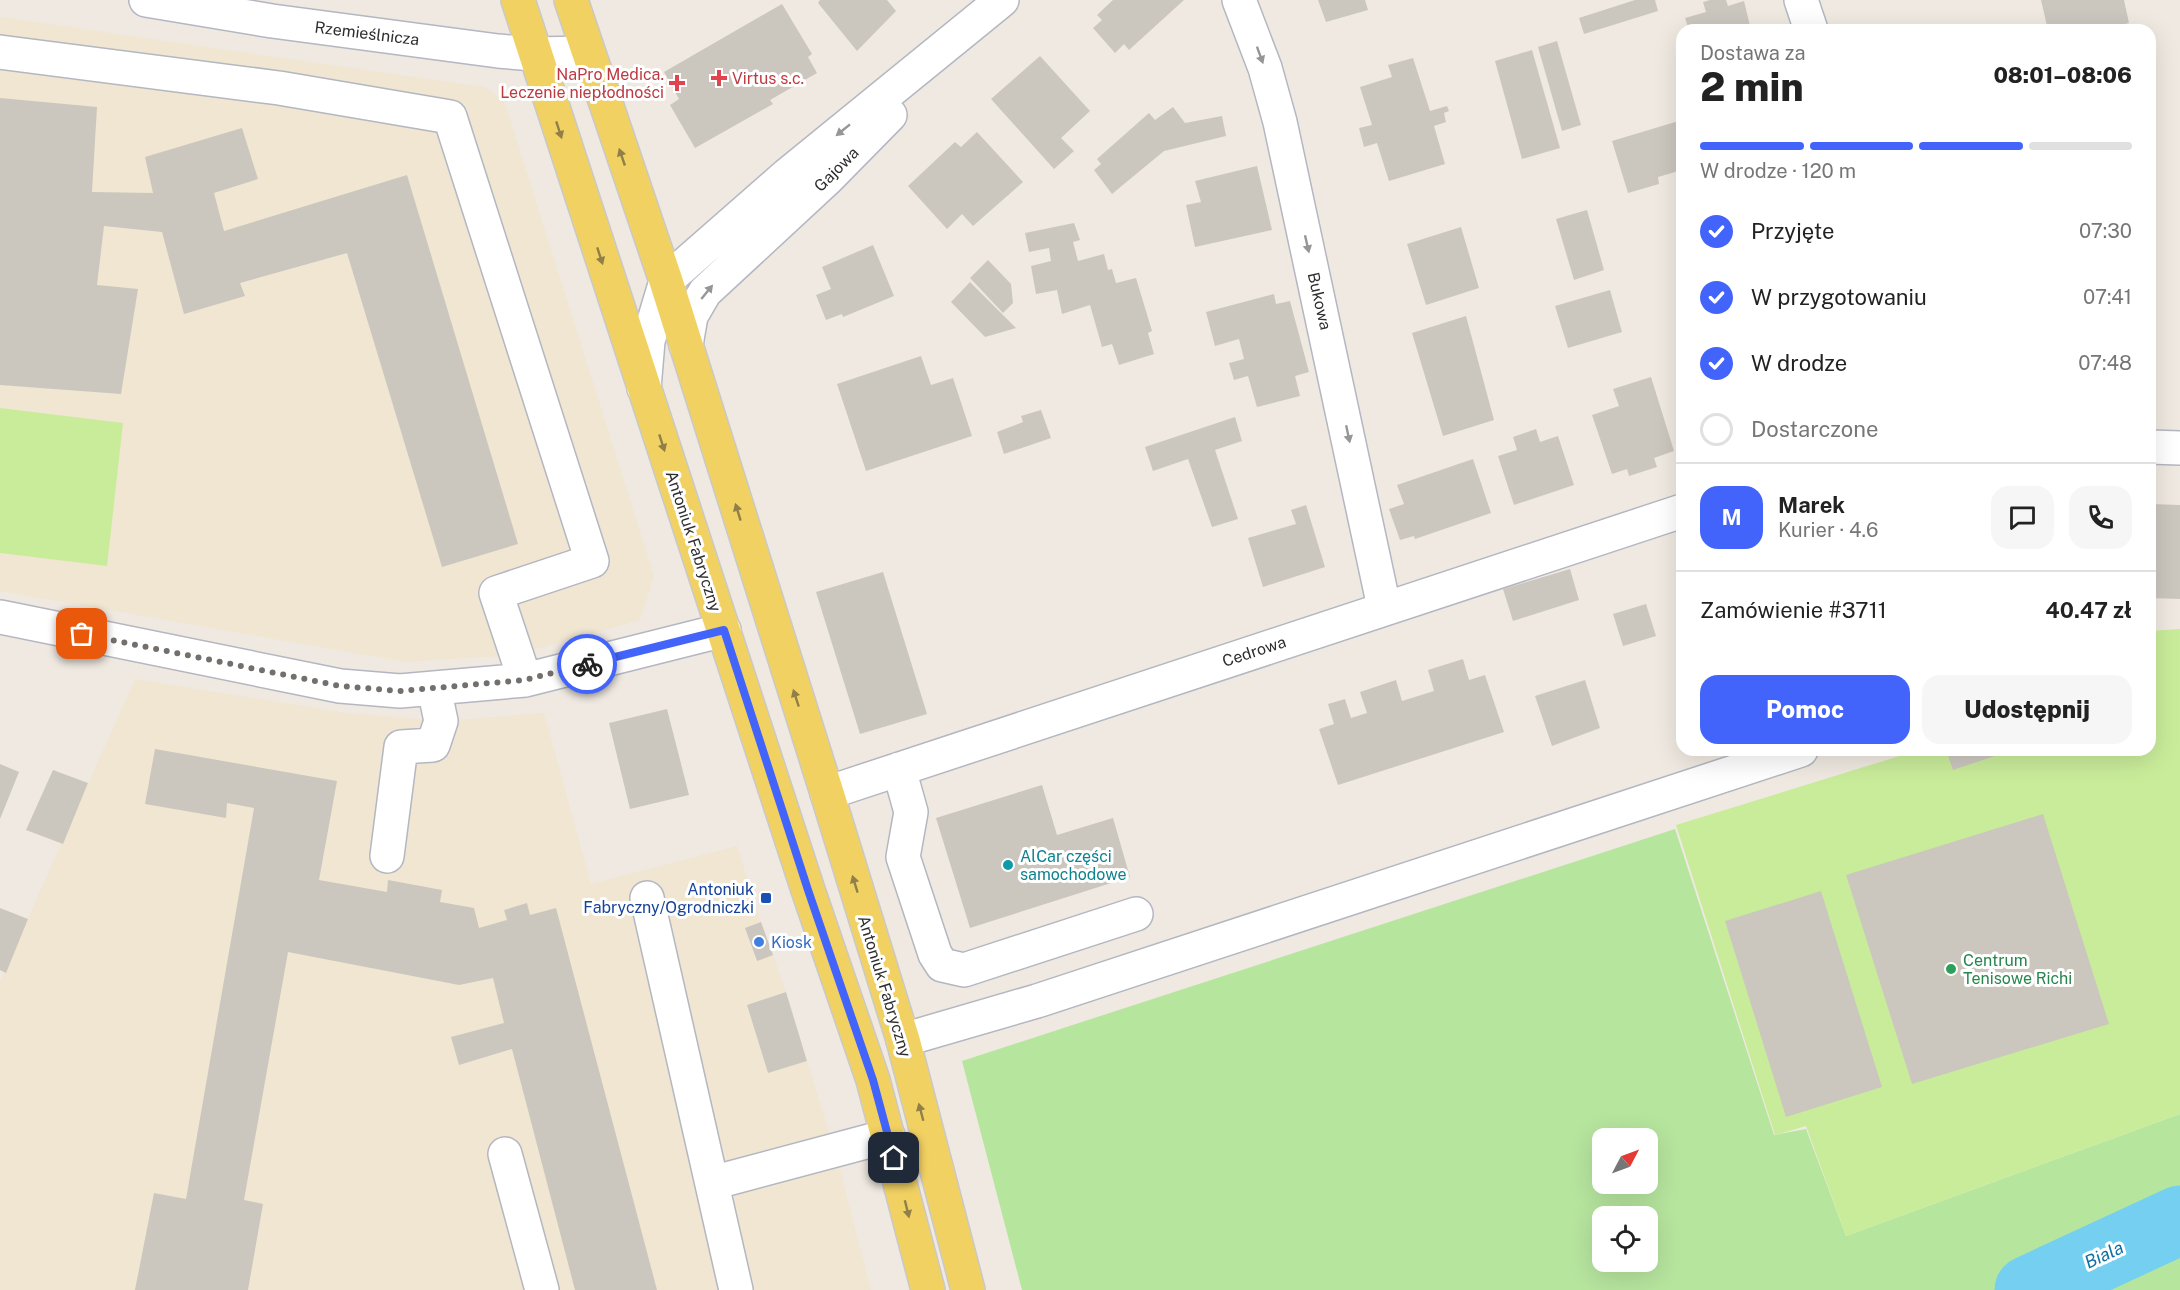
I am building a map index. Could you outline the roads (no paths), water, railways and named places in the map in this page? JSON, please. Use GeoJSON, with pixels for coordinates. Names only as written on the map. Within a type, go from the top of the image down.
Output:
{"type":"FeatureCollection","features":[{"type":"Feature","properties":{"kind":"main road","name":"Antoniuk Fabryczny"},"geometry":{"type":"LineString","coordinates":[[518,0],[808,890],[873,1080],[928,1290]]}},
{"type":"Feature","properties":{"kind":"main road","name":"Antoniuk Fabryczny"},"geometry":{"type":"LineString","coordinates":[[571,0],[666,281],[903,1040],[968,1290]]}},
{"type":"Feature","properties":{"kind":"street","name":"Rzemieślnicza"},"geometry":{"type":"LineString","coordinates":[[146,0],[272,21],[534,54],[588,52]]}},
{"type":"Feature","properties":{"kind":"street","name":"Gajowa"},"geometry":{"type":"LineString","coordinates":[[666,281],[787,175],[1003,0]]}},
{"type":"Feature","properties":{"kind":"street","name":"Gajowa"},"geometry":{"type":"LineString","coordinates":[[686,345],[691,316],[705,292],[827,179],[1003,0]]}},
{"type":"Feature","properties":{"kind":"street","name":"Bukowa"},"geometry":{"type":"LineString","coordinates":[[1239,0],[1265,69],[1280,122],[1384,607]]}},
{"type":"Feature","properties":{"kind":"street"},"geometry":{"type":"LineString","coordinates":[[0,52],[279,88],[450,117],[592,561],[496,593],[525,680]]}},
{"type":"Feature","properties":{"kind":"street"},"geometry":{"type":"LineString","coordinates":[[644,388],[648,341],[666,281]]}},
{"type":"Feature","properties":{"kind":"street"},"geometry":{"type":"LineString","coordinates":[[2156,447],[2180,448]]}},
{"type":"Feature","properties":{"kind":"street","name":"Cedrowa"},"geometry":{"type":"LineString","coordinates":[[826,793],[1384,607],[1676,513]]}},
{"type":"Feature","properties":{"kind":"street"},"geometry":{"type":"LineString","coordinates":[[0,617],[340,686],[400,691],[525,680],[724,630]]}},
{"type":"Feature","properties":{"kind":"street"},"geometry":{"type":"LineString","coordinates":[[387,856],[401,747],[433,745],[441,721],[434,688]]}},
{"type":"Feature","properties":{"kind":"street"},"geometry":{"type":"LineString","coordinates":[[903,1040],[1037,1001],[1783,756]]}},
{"type":"Feature","properties":{"kind":"street"},"geometry":{"type":"LineString","coordinates":[[899,769],[911,812],[903,857],[935,954],[942,965],[964,970],[1136,914]]}},
{"type":"Feature","properties":{"kind":"street"},"geometry":{"type":"LineString","coordinates":[[647,898],[736,1290]]}},
{"type":"Feature","properties":{"kind":"street"},"geometry":{"type":"LineString","coordinates":[[1022,951],[1037,1001]]}},
{"type":"Feature","properties":{"kind":"street"},"geometry":{"type":"LineString","coordinates":[[712,1183],[888,1136]]}},
{"type":"Feature","properties":{"kind":"street"},"geometry":{"type":"LineString","coordinates":[[505,1154],[542,1290]]}},
{"type":"Feature","properties":{"kind":"waterway","name":"Biala"},"geometry":{"type":"LineString","coordinates":[[2029,1290],[2180,1220]]}},
{"type":"Feature","properties":{"kind":"place","name":"Virtus s.c."},"geometry":{"type":"Point","coordinates":[719,78]}},
{"type":"Feature","properties":{"kind":"place","name":"NaPro Medica. Leczenie niepłodności"},"geometry":{"type":"Point","coordinates":[677,83]}},
{"type":"Feature","properties":{"kind":"place","name":"AlCar części samochodowe"},"geometry":{"type":"Point","coordinates":[1008,865]}},
{"type":"Feature","properties":{"kind":"place","name":"Antoniuk Fabryczny/Ogrodniczki"},"geometry":{"type":"Point","coordinates":[766,898]}},
{"type":"Feature","properties":{"kind":"place","name":"Kiosk"},"geometry":{"type":"Point","coordinates":[759,942]}},
{"type":"Feature","properties":{"kind":"place","name":"Centrum Tenisowe Richi"},"geometry":{"type":"Point","coordinates":[1951,969]}}]}
